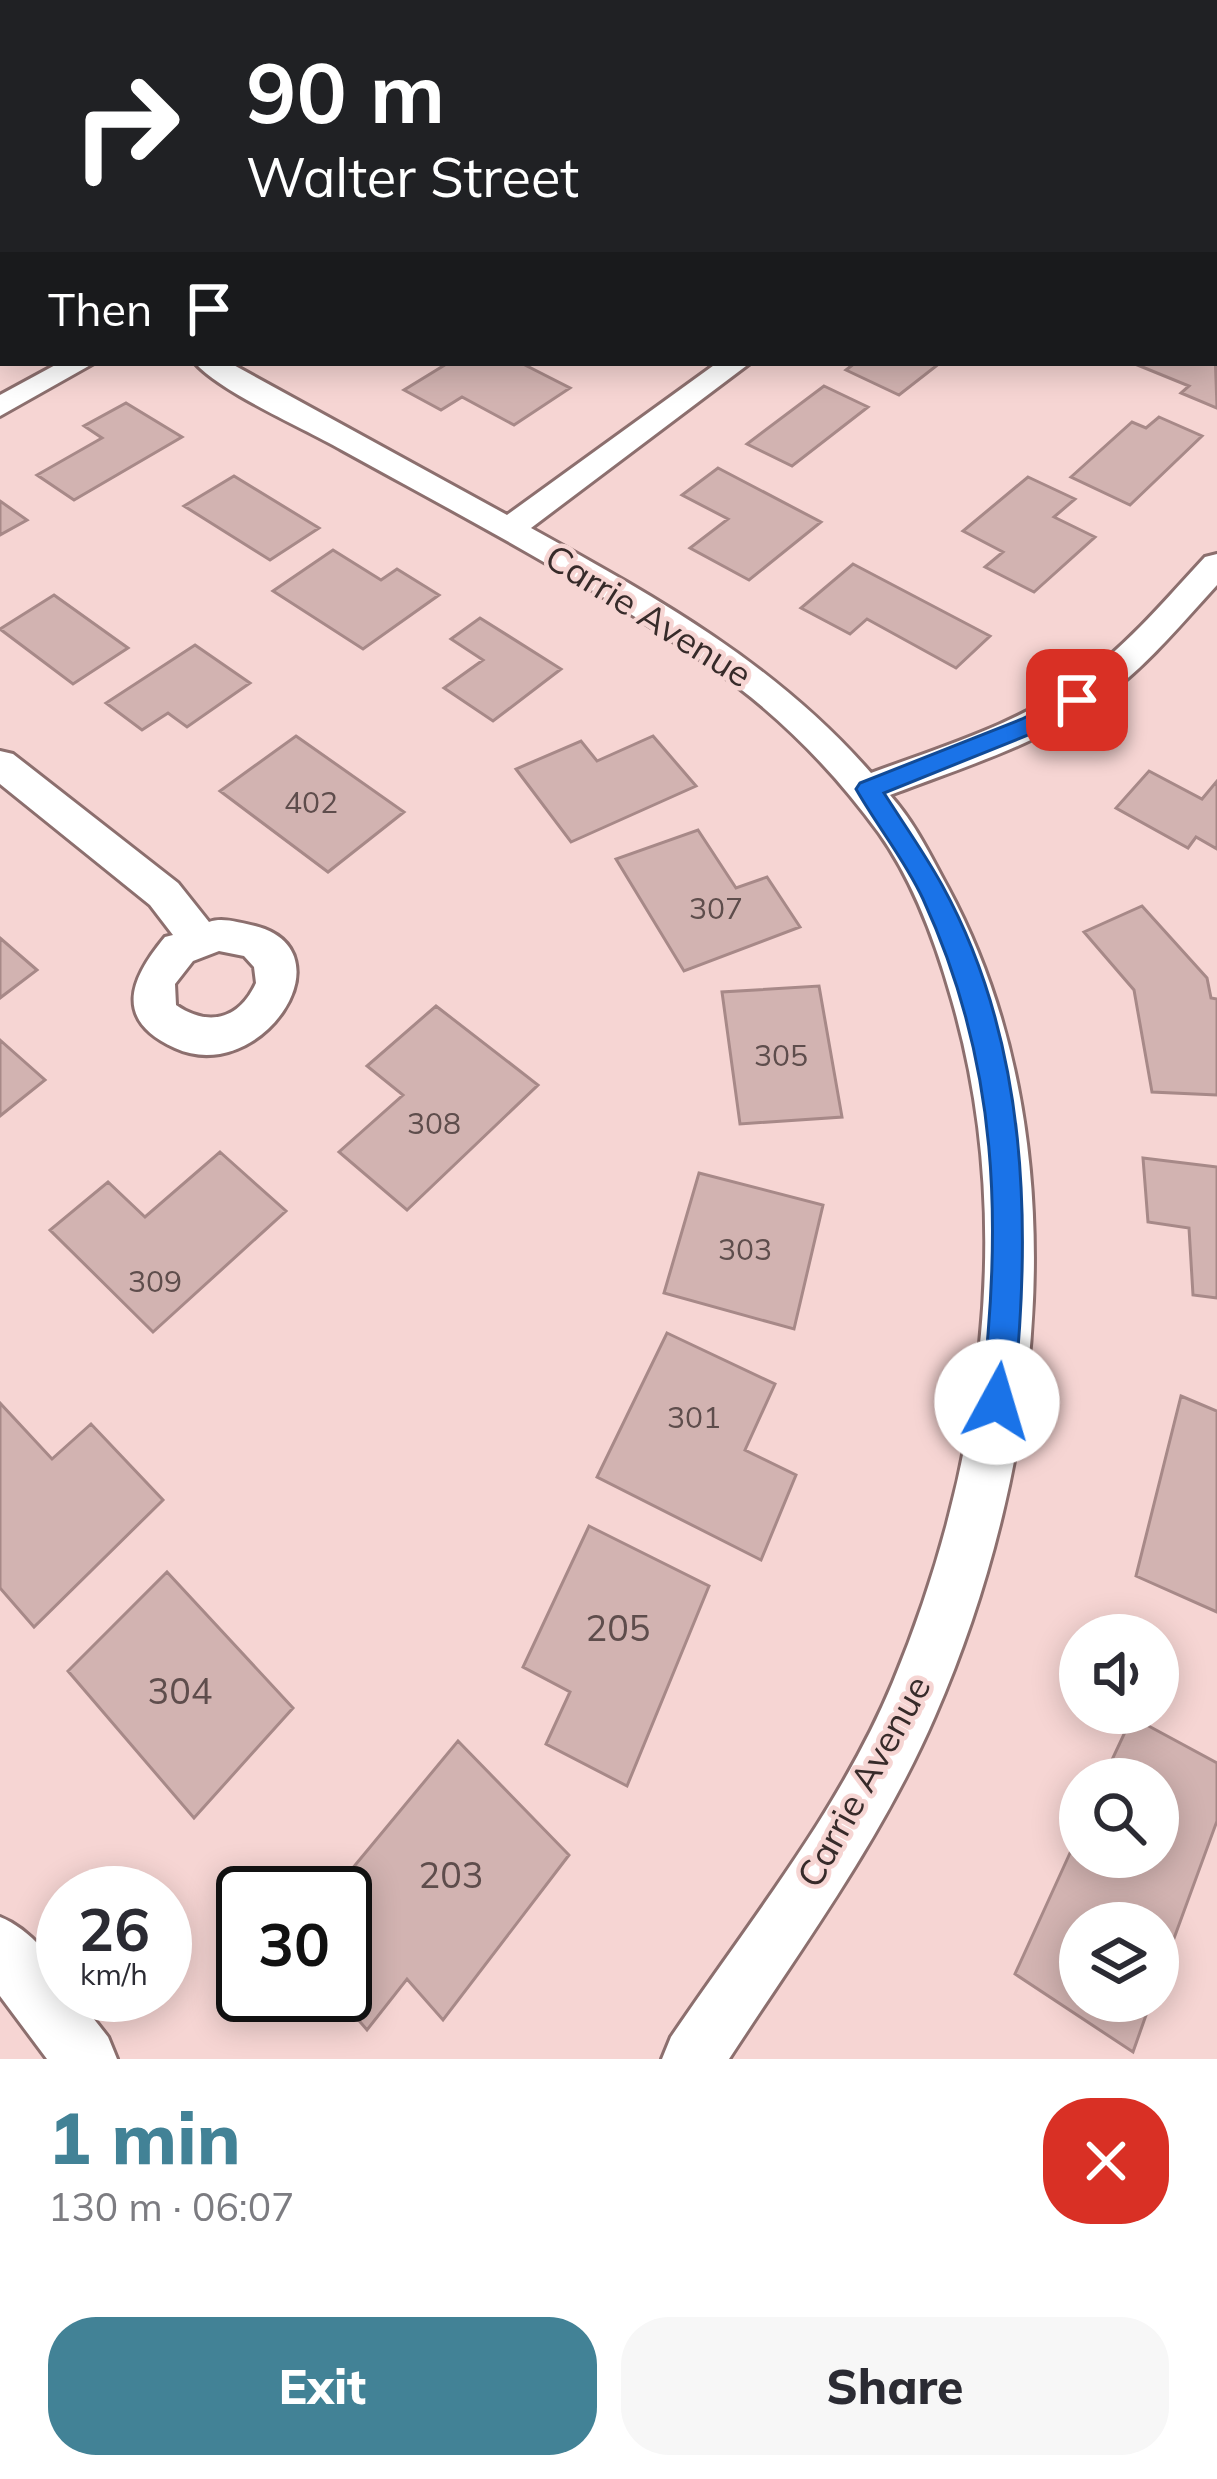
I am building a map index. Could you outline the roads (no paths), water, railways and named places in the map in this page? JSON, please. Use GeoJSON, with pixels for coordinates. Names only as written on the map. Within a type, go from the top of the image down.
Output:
{"type":"FeatureCollection","features":[{"type":"Feature","properties":{"kind":"street"},"geometry":{"type":"LineString","coordinates":[[0,407],[75,366]]}},
{"type":"Feature","properties":{"kind":"street","name":"Carrie Avenue"},"geometry":{"type":"LineString","coordinates":[[214,366],[509,529],[699,639],[750,675],[815,732],[868,789],[932,890],[969,976],[993,1074],[1010,1182],[1008,1311],[992,1448],[955,1592],[914,1701],[856,1809],[693,2059]]}},
{"type":"Feature","properties":{"kind":"street"},"geometry":{"type":"LineString","coordinates":[[509,529],[732,366]]}},
{"type":"Feature","properties":{"kind":"street"},"geometry":{"type":"LineString","coordinates":[[868,789],[1030,725],[1077,700],[1128,661],[1217,565]]}},
{"type":"Feature","properties":{"kind":"street"},"geometry":{"type":"LineString","coordinates":[[0,764],[164,894],[199,939]]}},
{"type":"Feature","properties":{"kind":"street"},"geometry":{"type":"LineString","coordinates":[[0,1947],[86,2059]]}}]}
